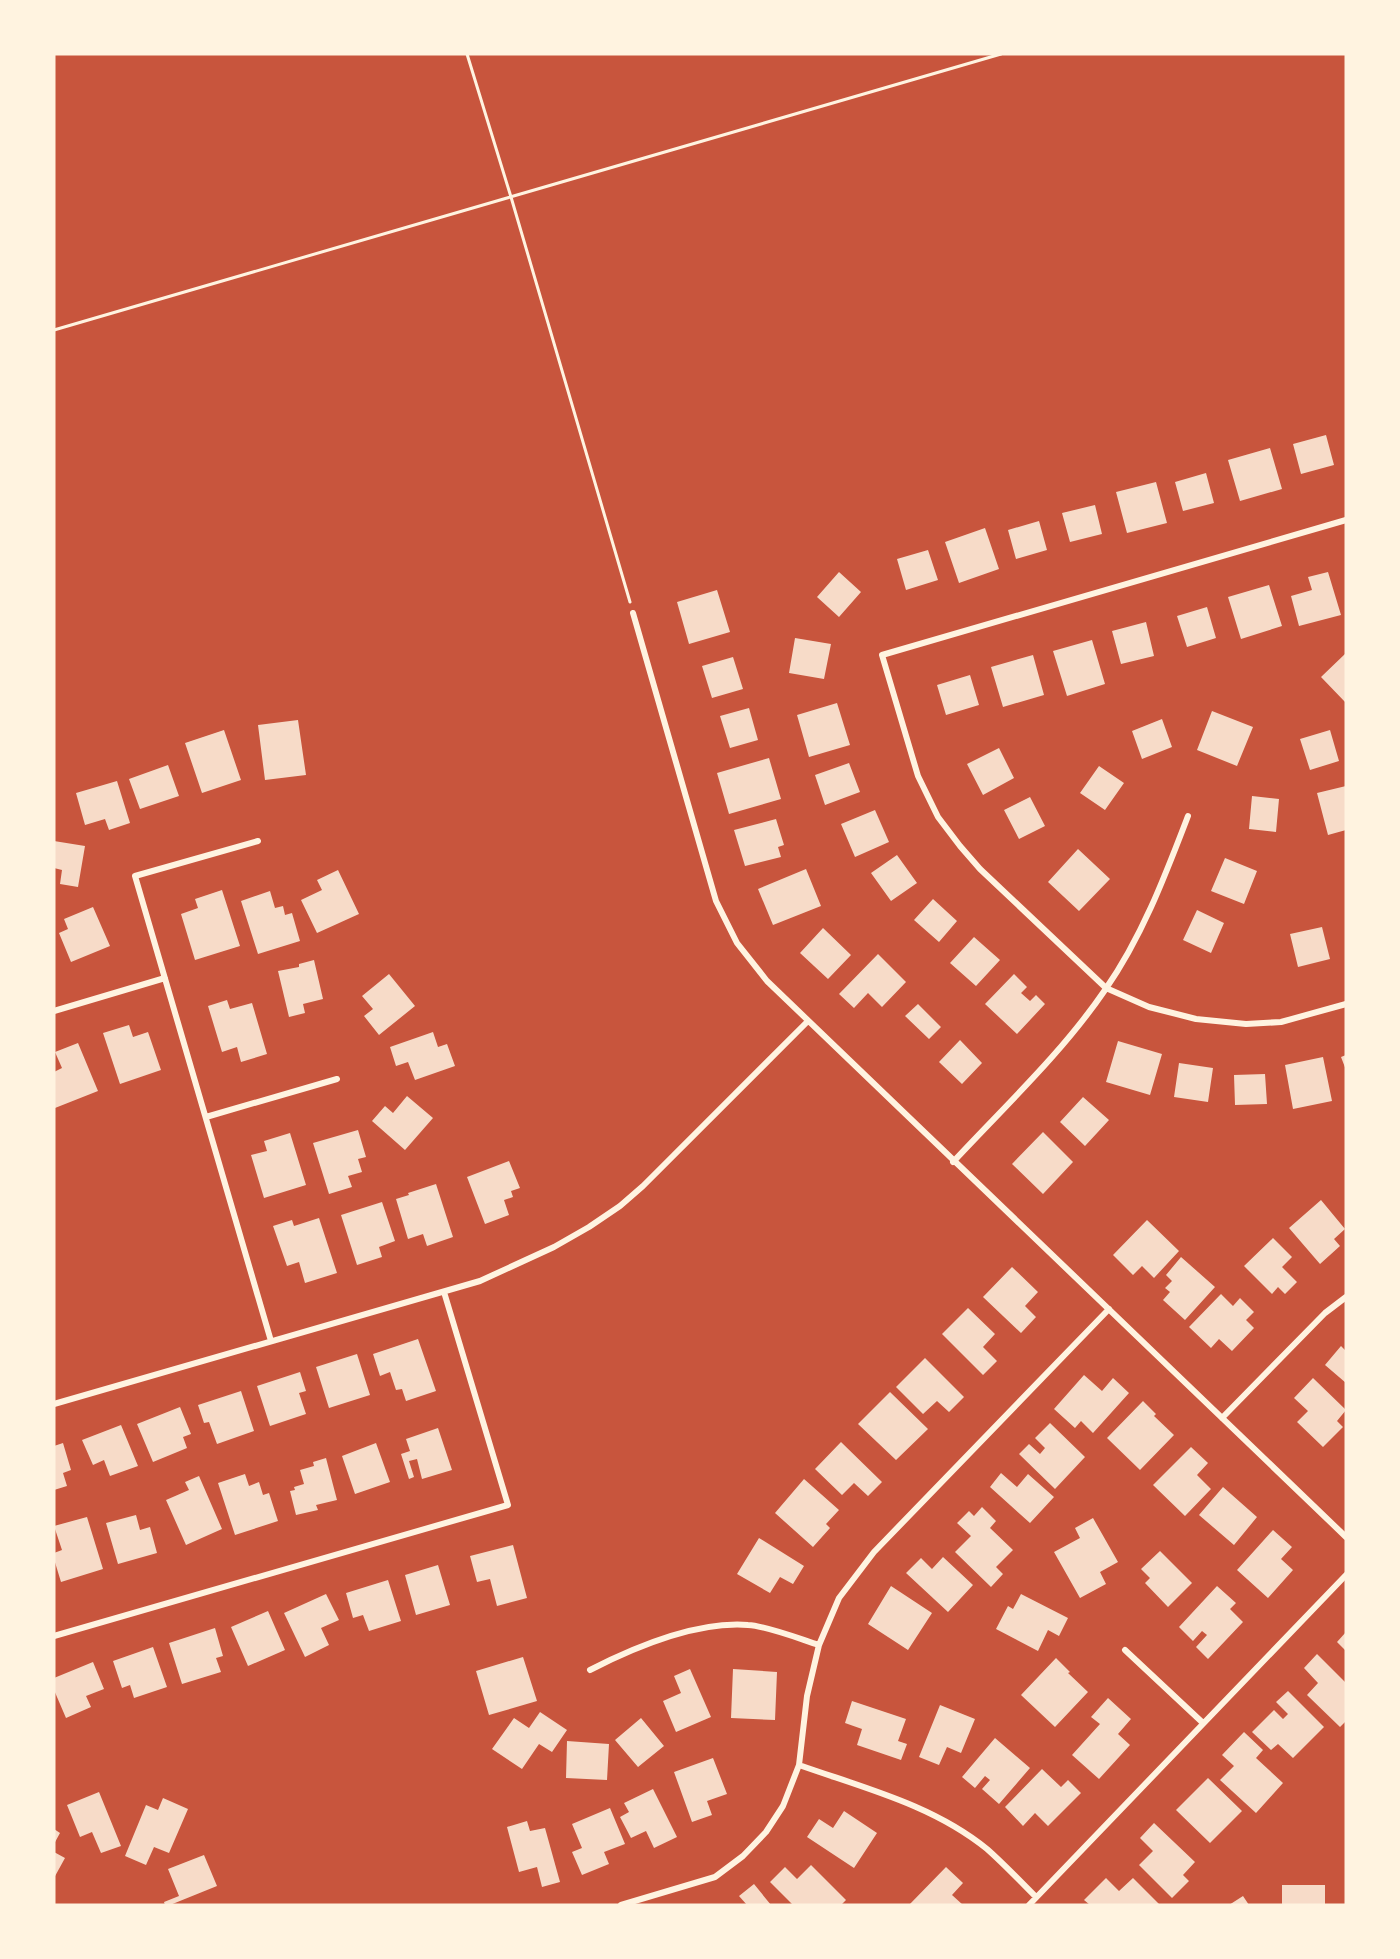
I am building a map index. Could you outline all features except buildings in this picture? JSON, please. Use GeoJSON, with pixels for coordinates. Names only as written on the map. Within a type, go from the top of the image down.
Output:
{"type":"FeatureCollection","features":[{"type":"Feature","properties":{"kind":"street"},"geometry":{"type":"LineString","coordinates":[[1346,520],[882,655],[918,776],[938,817],[980,869],[1106,988],[1149,1007],[1196,1019],[1246,1024],[1281,1022],[1346,1004]]}},
{"type":"Feature","properties":{"kind":"street"},"geometry":{"type":"LineString","coordinates":[[633,613],[716,901],[737,943],[767,981],[808,1021],[1346,1536]]}},
{"type":"Feature","properties":{"kind":"street"},"geometry":{"type":"LineString","coordinates":[[953,1162],[1057,1052],[1106,988],[1150,909],[1188,816]]}},
{"type":"Feature","properties":{"kind":"street"},"geometry":{"type":"LineString","coordinates":[[258,841],[135,876],[272,1341]]}},
{"type":"Feature","properties":{"kind":"street"},"geometry":{"type":"LineString","coordinates":[[54,1011],[165,978]]}},
{"type":"Feature","properties":{"kind":"street"},"geometry":{"type":"LineString","coordinates":[[54,1404],[444,1292],[480,1281],[523,1262],[589,1227],[620,1206],[643,1186],[808,1021]]}},
{"type":"Feature","properties":{"kind":"street"},"geometry":{"type":"LineString","coordinates":[[206,1117],[337,1079]]}},
{"type":"Feature","properties":{"kind":"street"},"geometry":{"type":"LineString","coordinates":[[54,1636],[508,1505],[444,1292]]}},
{"type":"Feature","properties":{"kind":"street"},"geometry":{"type":"LineString","coordinates":[[1222,1418],[1325,1312],[1346,1297]]}},
{"type":"Feature","properties":{"kind":"street"},"geometry":{"type":"LineString","coordinates":[[621,1905],[715,1876],[743,1856],[765,1832],[783,1806],[799,1766],[807,1696],[819,1645],[839,1598],[874,1551],[1109,1309]]}},
{"type":"Feature","properties":{"kind":"street"},"geometry":{"type":"LineString","coordinates":[[1029,1905],[1346,1575]]}},
{"type":"Feature","properties":{"kind":"street"},"geometry":{"type":"LineString","coordinates":[[591,1670],[629,1650],[710,1625],[750,1625],[819,1645]]}},
{"type":"Feature","properties":{"kind":"street"},"geometry":{"type":"LineString","coordinates":[[1125,1650],[1203,1723]]}},
{"type":"Feature","properties":{"kind":"street"},"geometry":{"type":"LineString","coordinates":[[799,1766],[914,1805],[947,1822],[987,1849],[1036,1897]]}},
{"type":"Feature","properties":{"kind":"path"},"geometry":{"type":"LineString","coordinates":[[467,54],[512,196],[633,613]]}},
{"type":"Feature","properties":{"kind":"path"},"geometry":{"type":"LineString","coordinates":[[54,330],[1001,54]]}}]}
